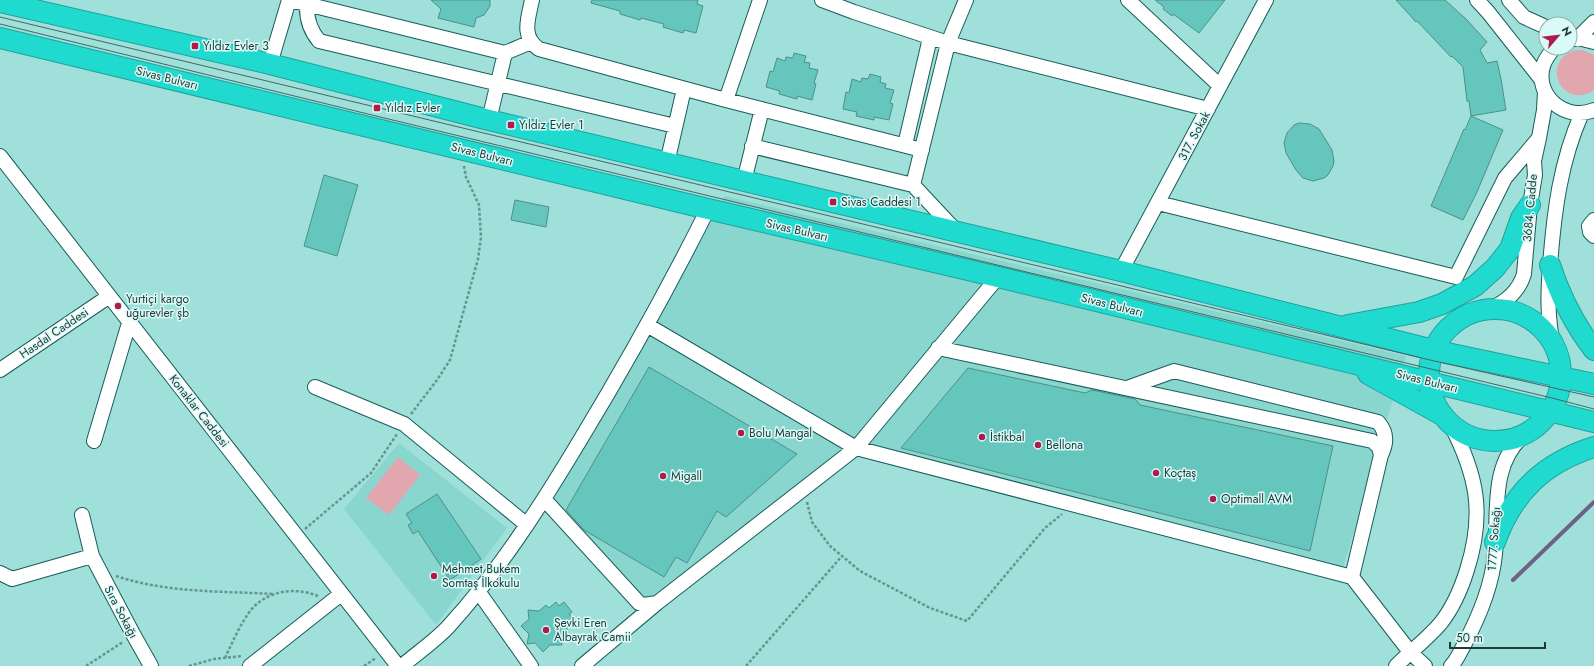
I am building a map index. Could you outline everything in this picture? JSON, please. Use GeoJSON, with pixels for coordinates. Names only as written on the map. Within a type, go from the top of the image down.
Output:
{"type":"FeatureCollection","features":[{"type":"Feature","properties":{"kind":"highway"},"geometry":{"type":"LineString","coordinates":[[0,2],[270,64],[489,120],[1121,271],[1433,350],[1594,384]]}},
{"type":"Feature","properties":{"kind":"highway","name":"Sivas Bulvarı"},"geometry":{"type":"LineString","coordinates":[[0,38],[708,209],[998,277],[1594,422]]}},
{"type":"Feature","properties":{"kind":"highway"},"geometry":{"type":"LineString","coordinates":[[1340,326],[1420,312],[1442,304],[1475,286],[1495,268],[1510,249],[1521,218],[1530,205]]}},
{"type":"Feature","properties":{"kind":"highway"},"geometry":{"type":"LineString","coordinates":[[1550,265],[1566,306],[1576,325],[1594,350]]}},
{"type":"Feature","properties":{"kind":"highway"},"geometry":{"type":"LineString","coordinates":[[1490,309],[1508,310],[1530,319],[1547,334],[1553,344],[1557,354],[1561,377],[1556,399],[1550,411],[1543,420],[1525,434],[1514,438],[1491,441],[1469,436],[1459,431],[1446,419],[1435,404],[1429,382],[1430,360],[1433,350],[1442,335],[1454,322],[1474,312],[1490,309]]}},
{"type":"Feature","properties":{"kind":"highway"},"geometry":{"type":"LineString","coordinates":[[1345,361],[1446,419]]}},
{"type":"Feature","properties":{"kind":"highway"},"geometry":{"type":"LineString","coordinates":[[1495,542],[1503,522],[1513,504],[1530,483],[1540,474],[1560,461],[1594,447]]}},
{"type":"Feature","properties":{"kind":"street"},"geometry":{"type":"LineString","coordinates":[[270,64],[289,0],[505,53],[531,42]]}},
{"type":"Feature","properties":{"kind":"street"},"geometry":{"type":"LineString","coordinates":[[532,0],[526,28],[528,38],[535,46],[544,51],[684,89],[922,150]]}},
{"type":"Feature","properties":{"kind":"street"},"geometry":{"type":"LineString","coordinates":[[726,100],[760,0]]}},
{"type":"Feature","properties":{"kind":"street"},"geometry":{"type":"LineString","coordinates":[[822,0],[948,44],[1208,109]]}},
{"type":"Feature","properties":{"kind":"street"},"geometry":{"type":"LineString","coordinates":[[913,185],[948,44],[966,0]]}},
{"type":"Feature","properties":{"kind":"street"},"geometry":{"type":"LineString","coordinates":[[1128,0],[1220,86]]}},
{"type":"Feature","properties":{"kind":"street","name":"317. Sokak"},"geometry":{"type":"LineString","coordinates":[[1121,271],[1266,0]]}},
{"type":"Feature","properties":{"kind":"street"},"geometry":{"type":"LineString","coordinates":[[1477,0],[1488,12],[1543,85],[1552,102],[1562,110],[1575,114],[1588,112]]}},
{"type":"Feature","properties":{"kind":"street"},"geometry":{"type":"LineString","coordinates":[[1509,0],[1524,16],[1538,23]]}},
{"type":"Feature","properties":{"kind":"street"},"geometry":{"type":"LineString","coordinates":[[307,4],[308,22],[311,30],[319,42],[675,126]]}},
{"type":"Feature","properties":{"kind":"street"},"geometry":{"type":"LineString","coordinates":[[1578,36],[1594,22]]}},
{"type":"Feature","properties":{"kind":"street"},"geometry":{"type":"LineString","coordinates":[[905,145],[930,38]]}},
{"type":"Feature","properties":{"kind":"street"},"geometry":{"type":"LineString","coordinates":[[1578,40],[1594,42]]}},
{"type":"Feature","properties":{"kind":"street"},"geometry":{"type":"LineString","coordinates":[[489,120],[505,53]]}},
{"type":"Feature","properties":{"kind":"street","name":"3684. Cadde"},"geometry":{"type":"LineString","coordinates":[[1490,309],[1511,295],[1522,281],[1526,268],[1530,205],[1534,180],[1534,162],[1544,110],[1542,67],[1547,56]]}},
{"type":"Feature","properties":{"kind":"street"},"geometry":{"type":"LineString","coordinates":[[667,163],[684,89]]}},
{"type":"Feature","properties":{"kind":"street"},"geometry":{"type":"LineString","coordinates":[[744,181],[762,109]]}},
{"type":"Feature","properties":{"kind":"street","name":"3684. Cadde"},"geometry":{"type":"LineString","coordinates":[[1553,344],[1547,302],[1554,214],[1572,135],[1588,112]]}},
{"type":"Feature","properties":{"kind":"street"},"geometry":{"type":"LineString","coordinates":[[1158,203],[1456,277],[1505,178],[1539,138]]}},
{"type":"Feature","properties":{"kind":"street"},"geometry":{"type":"LineString","coordinates":[[752,146],[913,185],[956,231]]}},
{"type":"Feature","properties":{"kind":"street","name":"Konaklar Caddesi"},"geometry":{"type":"LineString","coordinates":[[0,156],[108,297],[398,666]]}},
{"type":"Feature","properties":{"kind":"street"},"geometry":{"type":"LineString","coordinates":[[402,666],[447,628],[478,591],[527,526],[614,386],[677,271],[708,209]]}},
{"type":"Feature","properties":{"kind":"street"},"geometry":{"type":"LineString","coordinates":[[1594,220],[1589,226],[1590,232],[1594,236]]}},
{"type":"Feature","properties":{"kind":"street"},"geometry":{"type":"LineString","coordinates":[[582,666],[657,603],[856,448],[998,277]]}},
{"type":"Feature","properties":{"kind":"street","name":"Hasdal Caddesi"},"geometry":{"type":"LineString","coordinates":[[0,370],[108,297]]}},
{"type":"Feature","properties":{"kind":"street"},"geometry":{"type":"LineString","coordinates":[[94,441],[129,323]]}},
{"type":"Feature","properties":{"kind":"street"},"geometry":{"type":"LineString","coordinates":[[647,325],[856,448],[1352,577],[1410,652],[1425,666]]}},
{"type":"Feature","properties":{"kind":"street"},"geometry":{"type":"LineString","coordinates":[[938,348],[1372,441],[1379,447],[1381,455]]}},
{"type":"Feature","properties":{"kind":"street"},"geometry":{"type":"LineString","coordinates":[[1127,388],[1174,371],[1378,422],[1384,430],[1385,445],[1381,455],[1352,577]]}},
{"type":"Feature","properties":{"kind":"street"},"geometry":{"type":"LineString","coordinates":[[315,387],[404,424],[527,526]]}},
{"type":"Feature","properties":{"kind":"street","name":"1777. Sokağı"},"geometry":{"type":"LineString","coordinates":[[1396,666],[1430,635],[1448,612],[1460,589],[1475,544],[1478,520],[1474,486],[1465,454],[1446,419]]}},
{"type":"Feature","properties":{"kind":"street","name":"1777. Sokağı"},"geometry":{"type":"LineString","coordinates":[[1451,666],[1471,631],[1486,595],[1493,567],[1497,500],[1502,467],[1513,446],[1525,434]]}},
{"type":"Feature","properties":{"kind":"street"},"geometry":{"type":"LineString","coordinates":[[544,499],[639,603],[650,605],[657,603]]}},
{"type":"Feature","properties":{"kind":"street","name":"Sıra Sokağı"},"geometry":{"type":"LineString","coordinates":[[82,515],[92,556],[151,666]]}},
{"type":"Feature","properties":{"kind":"street"},"geometry":{"type":"LineString","coordinates":[[0,573],[12,579],[92,556]]}},
{"type":"Feature","properties":{"kind":"street"},"geometry":{"type":"LineString","coordinates":[[478,591],[531,666]]}},
{"type":"Feature","properties":{"kind":"street"},"geometry":{"type":"LineString","coordinates":[[250,666],[341,594]]}},
{"type":"Feature","properties":{"kind":"path"},"geometry":{"type":"LineString","coordinates":[[296,536],[371,473],[404,424],[440,377],[450,360],[478,259],[481,237],[479,205],[466,177],[463,159],[464,150]]}},
{"type":"Feature","properties":{"kind":"path"},"geometry":{"type":"LineString","coordinates":[[806,488],[812,522],[830,546],[842,556],[860,570],[930,608],[967,621],[1044,528],[1073,505]]}},
{"type":"Feature","properties":{"kind":"path"},"geometry":{"type":"LineString","coordinates":[[746,666],[842,556]]}},
{"type":"Feature","properties":{"kind":"path"},"geometry":{"type":"LineString","coordinates":[[99,569],[135,582],[154,586],[175,589],[274,594],[290,591],[306,593],[322,598],[330,603]]}},
{"type":"Feature","properties":{"kind":"path"},"geometry":{"type":"LineString","coordinates":[[225,658],[247,614],[261,601],[274,594]]}},
{"type":"Feature","properties":{"kind":"path"},"geometry":{"type":"LineString","coordinates":[[86,666],[133,634]]}},
{"type":"Feature","properties":{"kind":"path"},"geometry":{"type":"LineString","coordinates":[[189,666],[214,659],[262,656]]}},
{"type":"Feature","properties":{"kind":"shaded area"},"geometry":{"type":"Polygon","coordinates":[[[1578,50],[1583,50],[1594,55],[1594,90],[1583,95],[1573,94],[1565,90],[1559,83],[1557,74],[1558,65],[1564,56],[1578,56],[1578,50]]]}},
{"type":"Feature","properties":{"kind":"shaded area"},"geometry":{"type":"Polygon","coordinates":[[[725,196],[1406,356],[1341,575],[859,450],[645,611],[546,499],[725,196]]]}},
{"type":"Feature","properties":{"kind":"shaded area","name":"Mehmet Bukem Somtaş İlkokulu"},"geometry":{"type":"Polygon","coordinates":[[[399,443],[507,528],[436,625],[344,509],[399,443]]]}},
{"type":"Feature","properties":{"kind":"shaded area"},"geometry":{"type":"Polygon","coordinates":[[[398,457],[420,475],[389,515],[366,498],[398,457]]]}},
{"type":"Feature","properties":{"kind":"building"},"geometry":{"type":"Polygon","coordinates":[[[431,0],[490,0],[490,6],[484,15],[476,18],[474,27],[438,18],[441,9],[431,0]]]}},
{"type":"Feature","properties":{"kind":"building"},"geometry":{"type":"Polygon","coordinates":[[[592,0],[698,0],[697,4],[703,6],[696,33],[684,30],[683,33],[663,27],[664,24],[641,18],[640,20],[620,14],[620,11],[591,3],[592,0]]]}},
{"type":"Feature","properties":{"kind":"building"},"geometry":{"type":"Polygon","coordinates":[[[1155,0],[1225,0],[1199,33],[1173,14],[1172,16],[1155,0]]]}},
{"type":"Feature","properties":{"kind":"building"},"geometry":{"type":"Polygon","coordinates":[[[1396,0],[1445,0],[1466,19],[1487,42],[1480,50],[1487,63],[1497,61],[1506,110],[1471,116],[1469,101],[1467,101],[1463,67],[1452,56],[1451,57],[1417,21],[1416,22],[1396,0]]]}},
{"type":"Feature","properties":{"kind":"building"},"geometry":{"type":"Polygon","coordinates":[[[794,53],[806,56],[804,62],[810,63],[809,68],[818,70],[814,83],[816,84],[812,100],[797,96],[797,99],[779,94],[780,91],[766,87],[770,71],[773,72],[777,58],[785,61],[786,57],[793,58],[794,53]]]}},
{"type":"Feature","properties":{"kind":"building"},"geometry":{"type":"Polygon","coordinates":[[[870,74],[881,77],[880,82],[886,84],[885,88],[894,90],[890,103],[893,104],[889,120],[874,117],[874,120],[856,116],[857,112],[843,109],[846,92],[849,93],[852,79],[861,82],[862,78],[868,79],[870,74]]]}},
{"type":"Feature","properties":{"kind":"building"},"geometry":{"type":"Polygon","coordinates":[[[1471,116],[1503,130],[1477,192],[1463,220],[1431,206],[1471,116]]]}},
{"type":"Feature","properties":{"kind":"building"},"geometry":{"type":"Polygon","coordinates":[[[1299,123],[1310,124],[1319,129],[1332,150],[1334,161],[1333,166],[1328,175],[1324,178],[1313,181],[1303,178],[1296,170],[1286,153],[1284,143],[1287,133],[1294,125],[1299,123]]]}},
{"type":"Feature","properties":{"kind":"building"},"geometry":{"type":"Polygon","coordinates":[[[324,175],[358,185],[337,256],[304,246],[324,175]]]}},
{"type":"Feature","properties":{"kind":"building"},"geometry":{"type":"Polygon","coordinates":[[[515,200],[549,207],[546,227],[511,220],[515,200]]]}},
{"type":"Feature","properties":{"kind":"building"},"geometry":{"type":"Polygon","coordinates":[[[649,367],[797,454],[726,517],[717,511],[687,563],[676,557],[664,577],[584,530],[566,510],[649,367]]]}},
{"type":"Feature","properties":{"kind":"building","name":"Optimall AVM"},"geometry":{"type":"Polygon","coordinates":[[[968,368],[1085,393],[1092,390],[1135,399],[1140,405],[1333,446],[1310,551],[901,448],[968,368]]]}},
{"type":"Feature","properties":{"kind":"building"},"geometry":{"type":"Polygon","coordinates":[[[437,494],[481,559],[450,580],[418,531],[413,534],[408,525],[412,523],[406,514],[437,494]]]}},
{"type":"Feature","properties":{"kind":"building","name":"Şevki Eren Albayrak Camii"},"geometry":{"type":"Polygon","coordinates":[[[556,602],[559,606],[564,602],[572,612],[569,614],[576,622],[561,635],[562,645],[550,645],[543,652],[535,643],[527,644],[529,634],[521,626],[529,619],[528,610],[539,611],[546,605],[549,608],[556,602]]]}},
{"type":"Feature","properties":{"kind":"waterway"},"geometry":{"type":"LineString","coordinates":[[1513,580],[1594,502]]}},
{"type":"Feature","properties":{"kind":"tram line"},"geometry":{"type":"LineString","coordinates":[[0,17],[1430,360],[1594,397]]}},
{"type":"Feature","properties":{"kind":"tram line"},"geometry":{"type":"LineString","coordinates":[[0,24],[1594,409]]}},
{"type":"Feature","properties":{"kind":"place","name":"Yıldız Evler 3"},"geometry":{"type":"Point","coordinates":[195,46]}},
{"type":"Feature","properties":{"kind":"place","name":"Yıldız Evler"},"geometry":{"type":"Point","coordinates":[377,108]}},
{"type":"Feature","properties":{"kind":"place","name":"Yıldız Evler 1"},"geometry":{"type":"Point","coordinates":[511,125]}},
{"type":"Feature","properties":{"kind":"place","name":"Sivas Caddesi 1"},"geometry":{"type":"Point","coordinates":[833,202]}},
{"type":"Feature","properties":{"kind":"place","name":"Yurtiçi kargo uğurevler şb"},"geometry":{"type":"Point","coordinates":[118,306]}},
{"type":"Feature","properties":{"kind":"place","name":"Bolu Mangal"},"geometry":{"type":"Point","coordinates":[741,433]}},
{"type":"Feature","properties":{"kind":"place","name":"İstikbal"},"geometry":{"type":"Point","coordinates":[982,437]}},
{"type":"Feature","properties":{"kind":"place","name":"Bellona"},"geometry":{"type":"Point","coordinates":[1038,445]}},
{"type":"Feature","properties":{"kind":"place","name":"Koçtaş"},"geometry":{"type":"Point","coordinates":[1156,473]}},
{"type":"Feature","properties":{"kind":"place","name":"Migall"},"geometry":{"type":"Point","coordinates":[663,476]}},
{"type":"Feature","properties":{"kind":"place","name":"Optimall AVM"},"geometry":{"type":"Point","coordinates":[1213,499]}},
{"type":"Feature","properties":{"kind":"place","name":"Mehmet Bukem Somtaş İlkokulu"},"geometry":{"type":"Point","coordinates":[434,576]}},
{"type":"Feature","properties":{"kind":"place","name":"Şevki Eren Albayrak Camii"},"geometry":{"type":"Point","coordinates":[546,630]}}]}
